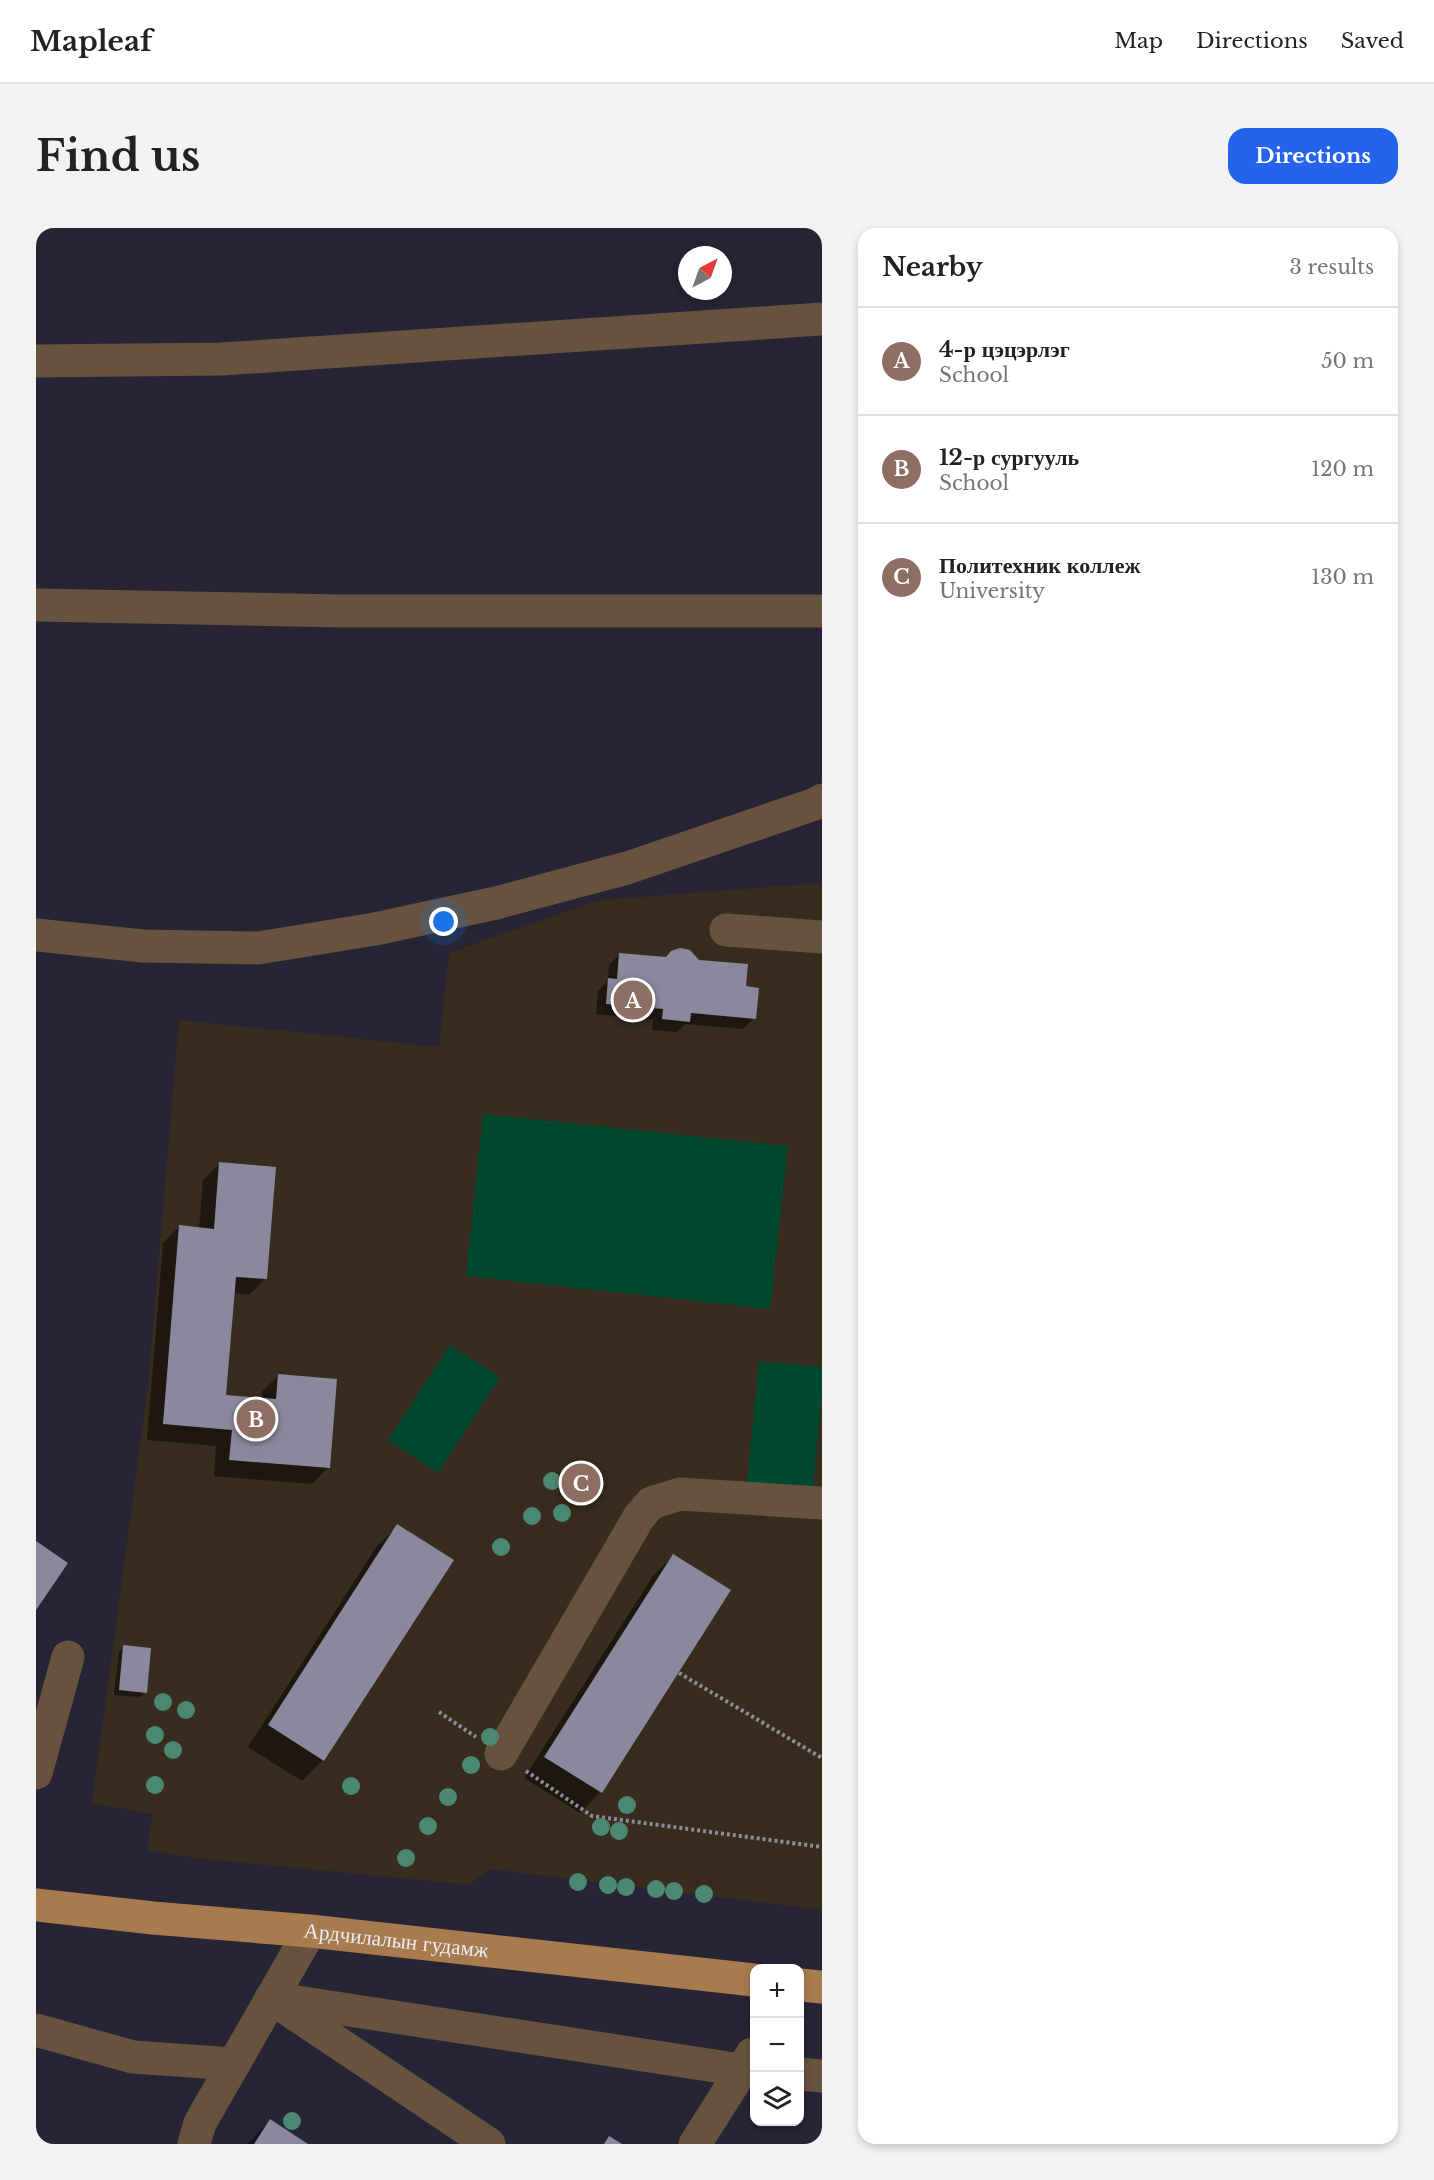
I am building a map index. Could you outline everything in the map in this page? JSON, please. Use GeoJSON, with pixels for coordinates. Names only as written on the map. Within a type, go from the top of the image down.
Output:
{"type":"FeatureCollection","features":[{"type":"Feature","properties":{"kind":"main road","name":"Ардчилалын гудамж"},"geometry":{"type":"LineString","coordinates":[[36,1905],[153,1918],[310,1931],[750,1980]]}},
{"type":"Feature","properties":{"kind":"main road"},"geometry":{"type":"LineString","coordinates":[[804,1986],[822,1988]]}},
{"type":"Feature","properties":{"kind":"street"},"geometry":{"type":"LineString","coordinates":[[36,361],[222,359],[822,319]]}},
{"type":"Feature","properties":{"kind":"street"},"geometry":{"type":"LineString","coordinates":[[36,605],[344,611],[822,611]]}},
{"type":"Feature","properties":{"kind":"street"},"geometry":{"type":"LineString","coordinates":[[36,935],[143,946],[258,948],[375,929],[496,903],[627,868],[759,824],[822,800]]}},
{"type":"Feature","properties":{"kind":"street"},"geometry":{"type":"LineString","coordinates":[[726,930],[822,937]]}},
{"type":"Feature","properties":{"kind":"street"},"geometry":{"type":"LineString","coordinates":[[501,1754],[639,1517],[651,1503],[680,1494],[822,1503]]}},
{"type":"Feature","properties":{"kind":"street"},"geometry":{"type":"LineString","coordinates":[[36,1773],[68,1657]]}},
{"type":"Feature","properties":{"kind":"street"},"geometry":{"type":"LineString","coordinates":[[194,2144],[200,2123],[310,1931]]}},
{"type":"Feature","properties":{"kind":"street"},"geometry":{"type":"LineString","coordinates":[[271,1998],[750,2065],[695,2144]]}},
{"type":"Feature","properties":{"kind":"street"},"geometry":{"type":"LineString","coordinates":[[271,1998],[489,2144]]}},
{"type":"Feature","properties":{"kind":"street"},"geometry":{"type":"LineString","coordinates":[[36,2030],[133,2056],[234,2064]]}},
{"type":"Feature","properties":{"kind":"street"},"geometry":{"type":"LineString","coordinates":[[804,2074],[822,2076]]}},
{"type":"Feature","properties":{"kind":"path"},"geometry":{"type":"LineString","coordinates":[[678,1672],[822,1758]]}},
{"type":"Feature","properties":{"kind":"path"},"geometry":{"type":"LineString","coordinates":[[439,1712],[592,1816],[822,1847]]}},
{"type":"Feature","properties":{"kind":"shaded area"},"geometry":{"type":"Polygon","coordinates":[[[822,883],[822,1910],[490,1869],[470,1885],[195,1858],[147,1850],[152,1814],[92,1803],[148,1385],[179,1020],[439,1047],[449,953],[599,900],[822,883]]]}},
{"type":"Feature","properties":{"kind":"green space"},"geometry":{"type":"Polygon","coordinates":[[[483,1114],[788,1146],[770,1309],[466,1276],[483,1114]]]}},
{"type":"Feature","properties":{"kind":"green space"},"geometry":{"type":"Polygon","coordinates":[[[450,1345],[500,1377],[438,1473],[388,1440],[450,1345]]]}},
{"type":"Feature","properties":{"kind":"green space"},"geometry":{"type":"Polygon","coordinates":[[[759,1361],[822,1367],[813,1488],[747,1482],[759,1361]]]}},
{"type":"Feature","properties":{"kind":"building"},"geometry":{"type":"Polygon","coordinates":[[[680,948],[690,950],[699,960],[748,964],[746,986],[759,988],[756,1019],[691,1013],[690,1022],[662,1019],[663,1009],[606,1004],[608,978],[617,979],[619,953],[666,957],[671,951],[680,948]]]}},
{"type":"Feature","properties":{"kind":"building"},"geometry":{"type":"Polygon","coordinates":[[[219,1162],[276,1167],[267,1279],[236,1277],[226,1395],[276,1399],[278,1374],[337,1379],[330,1468],[229,1460],[232,1430],[163,1424],[179,1225],[214,1229],[219,1162]]]}},
{"type":"Feature","properties":{"kind":"building"},"geometry":{"type":"Polygon","coordinates":[[[397,1524],[454,1560],[324,1761],[268,1725],[397,1524]]]}},
{"type":"Feature","properties":{"kind":"building"},"geometry":{"type":"Polygon","coordinates":[[[36,1541],[68,1563],[36,1610],[36,1541]]]}},
{"type":"Feature","properties":{"kind":"building"},"geometry":{"type":"Polygon","coordinates":[[[673,1554],[731,1590],[602,1793],[544,1757],[673,1554]]]}},
{"type":"Feature","properties":{"kind":"building"},"geometry":{"type":"Polygon","coordinates":[[[123,1645],[151,1648],[147,1693],[119,1690],[123,1645]]]}},
{"type":"Feature","properties":{"kind":"building"},"geometry":{"type":"Polygon","coordinates":[[[270,2119],[308,2144],[254,2144],[270,2119]]]}},
{"type":"Feature","properties":{"kind":"building"},"geometry":{"type":"Polygon","coordinates":[[[609,2136],[622,2144],[604,2144],[609,2136]]]}},
{"type":"Feature","properties":{"kind":"place","name":"4-р цэцэрлэг"},"geometry":{"type":"Point","coordinates":[633,1000]}},
{"type":"Feature","properties":{"kind":"place","name":"12-р сургууль"},"geometry":{"type":"Point","coordinates":[256,1419]}},
{"type":"Feature","properties":{"kind":"place","name":"Политехник коллеж"},"geometry":{"type":"Point","coordinates":[581,1483]}}]}
